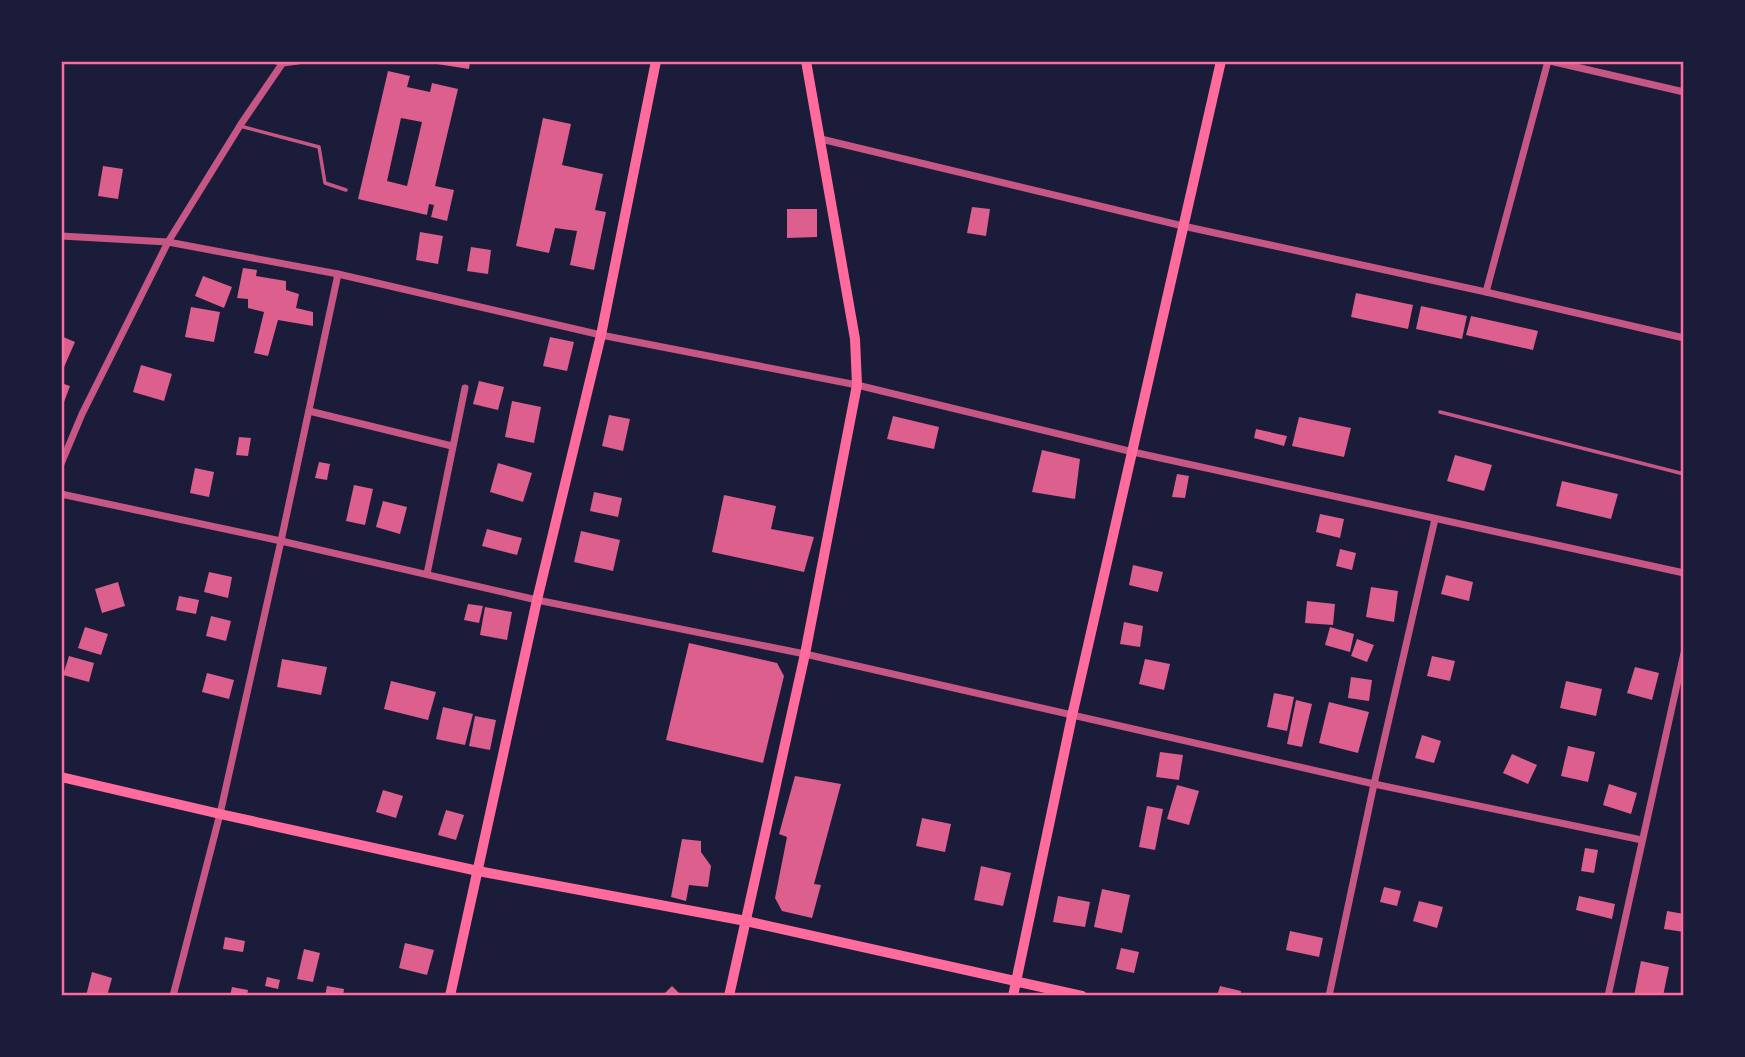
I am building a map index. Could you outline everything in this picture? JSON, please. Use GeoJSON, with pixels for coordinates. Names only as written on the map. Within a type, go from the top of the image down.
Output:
{"type":"FeatureCollection","features":[{"type":"Feature","properties":{"kind":"main road"},"geometry":{"type":"LineString","coordinates":[[450,996],[537,600],[601,335],[656,61]]}},
{"type":"Feature","properties":{"kind":"main road"},"geometry":{"type":"LineString","coordinates":[[729,996],[805,654],[857,385],[855,339],[806,61]]}},
{"type":"Feature","properties":{"kind":"main road"},"geometry":{"type":"LineString","coordinates":[[1013,996],[1072,716],[1221,61]]}},
{"type":"Feature","properties":{"kind":"main road"},"geometry":{"type":"LineString","coordinates":[[61,777],[478,871],[746,921],[1082,996]]}},
{"type":"Feature","properties":{"kind":"street"},"geometry":{"type":"LineString","coordinates":[[61,464],[82,414],[169,242],[281,62],[298,61]]}},
{"type":"Feature","properties":{"kind":"street"},"geometry":{"type":"LineString","coordinates":[[1486,292],[1549,61],[1684,92]]}},
{"type":"Feature","properties":{"kind":"street"},"geometry":{"type":"LineString","coordinates":[[821,139],[1183,226],[1684,338]]}},
{"type":"Feature","properties":{"kind":"street"},"geometry":{"type":"LineString","coordinates":[[61,236],[169,242],[338,274],[601,335],[857,385],[1133,452],[1684,573]]}},
{"type":"Feature","properties":{"kind":"street"},"geometry":{"type":"LineString","coordinates":[[173,996],[220,814],[338,274]]}},
{"type":"Feature","properties":{"kind":"street"},"geometry":{"type":"LineString","coordinates":[[427,574],[465,388]]}},
{"type":"Feature","properties":{"kind":"street"},"geometry":{"type":"LineString","coordinates":[[309,411],[452,446]]}},
{"type":"Feature","properties":{"kind":"street"},"geometry":{"type":"LineString","coordinates":[[61,494],[537,600],[805,654],[1374,784],[1642,840]]}},
{"type":"Feature","properties":{"kind":"street"},"geometry":{"type":"LineString","coordinates":[[1329,996],[1434,519]]}},
{"type":"Feature","properties":{"kind":"street"},"geometry":{"type":"LineString","coordinates":[[1608,996],[1684,653]]}},
{"type":"Feature","properties":{"kind":"lane"},"geometry":{"type":"LineString","coordinates":[[240,126],[319,148],[325,183],[346,190]]}},
{"type":"Feature","properties":{"kind":"lane"},"geometry":{"type":"LineString","coordinates":[[1440,412],[1684,474]]}},
{"type":"Feature","properties":{"kind":"building"},"geometry":{"type":"Polygon","coordinates":[[[438,61],[470,61],[469,69],[437,64],[438,61]]]}},
{"type":"Feature","properties":{"kind":"building"},"geometry":{"type":"Polygon","coordinates":[[[388,71],[410,76],[407,87],[430,92],[432,83],[458,89],[435,186],[454,190],[447,221],[431,217],[434,205],[429,204],[427,215],[358,199],[388,71]],[[401,118],[387,181],[407,186],[422,122],[401,118]]]}},
{"type":"Feature","properties":{"kind":"building"},"geometry":{"type":"Polygon","coordinates":[[[543,118],[571,124],[562,165],[603,174],[595,210],[606,212],[594,270],[570,265],[577,231],[555,228],[549,253],[516,246],[543,118]]]}},
{"type":"Feature","properties":{"kind":"building"},"geometry":{"type":"Polygon","coordinates":[[[103,166],[123,169],[118,199],[98,196],[103,166]]]}},
{"type":"Feature","properties":{"kind":"building"},"geometry":{"type":"Polygon","coordinates":[[[972,207],[990,209],[986,236],[967,233],[972,207]]]}},
{"type":"Feature","properties":{"kind":"building"},"geometry":{"type":"Polygon","coordinates":[[[787,209],[817,209],[817,237],[787,238],[787,209]]]}},
{"type":"Feature","properties":{"kind":"building"},"geometry":{"type":"Polygon","coordinates":[[[420,232],[443,236],[438,264],[416,260],[420,232]]]}},
{"type":"Feature","properties":{"kind":"building"},"geometry":{"type":"Polygon","coordinates":[[[471,247],[491,250],[488,274],[467,271],[471,247]]]}},
{"type":"Feature","properties":{"kind":"building"},"geometry":{"type":"Polygon","coordinates":[[[243,268],[257,270],[256,276],[286,281],[286,290],[299,294],[296,308],[313,312],[313,326],[278,320],[268,356],[254,353],[264,312],[248,308],[248,299],[237,298],[243,268]]]}},
{"type":"Feature","properties":{"kind":"building"},"geometry":{"type":"Polygon","coordinates":[[[203,276],[232,287],[224,308],[195,296],[203,276]]]}},
{"type":"Feature","properties":{"kind":"building"},"geometry":{"type":"Polygon","coordinates":[[[1356,293],[1413,305],[1408,329],[1351,317],[1356,293]]]}},
{"type":"Feature","properties":{"kind":"building"},"geometry":{"type":"Polygon","coordinates":[[[1421,306],[1467,316],[1462,339],[1416,329],[1421,306]]]}},
{"type":"Feature","properties":{"kind":"building"},"geometry":{"type":"Polygon","coordinates":[[[191,307],[220,312],[214,342],[185,337],[191,307]]]}},
{"type":"Feature","properties":{"kind":"building"},"geometry":{"type":"Polygon","coordinates":[[[1471,316],[1538,331],[1533,350],[1466,335],[1471,316]]]}},
{"type":"Feature","properties":{"kind":"building"},"geometry":{"type":"Polygon","coordinates":[[[61,336],[75,342],[61,374],[61,336]]]}},
{"type":"Feature","properties":{"kind":"building"},"geometry":{"type":"Polygon","coordinates":[[[550,337],[574,342],[567,371],[543,366],[550,337]]]}},
{"type":"Feature","properties":{"kind":"building"},"geometry":{"type":"Polygon","coordinates":[[[141,365],[172,374],[164,401],[133,392],[141,365]]]}},
{"type":"Feature","properties":{"kind":"building"},"geometry":{"type":"Polygon","coordinates":[[[479,381],[504,387],[498,410],[473,404],[479,381]]]}},
{"type":"Feature","properties":{"kind":"building"},"geometry":{"type":"Polygon","coordinates":[[[61,383],[70,386],[61,410],[61,383]]]}},
{"type":"Feature","properties":{"kind":"building"},"geometry":{"type":"Polygon","coordinates":[[[512,401],[541,407],[534,443],[505,437],[512,401]]]}},
{"type":"Feature","properties":{"kind":"building"},"geometry":{"type":"Polygon","coordinates":[[[609,415],[630,419],[623,451],[602,446],[609,415]]]}},
{"type":"Feature","properties":{"kind":"building"},"geometry":{"type":"Polygon","coordinates":[[[893,416],[939,427],[934,449],[887,439],[893,416]]]}},
{"type":"Feature","properties":{"kind":"building"},"geometry":{"type":"Polygon","coordinates":[[[1299,417],[1351,428],[1344,457],[1292,446],[1299,417]]]}},
{"type":"Feature","properties":{"kind":"building"},"geometry":{"type":"Polygon","coordinates":[[[1256,429],[1287,436],[1284,446],[1254,438],[1256,429]]]}},
{"type":"Feature","properties":{"kind":"building"},"geometry":{"type":"Polygon","coordinates":[[[239,437],[251,438],[248,456],[236,455],[239,437]]]}},
{"type":"Feature","properties":{"kind":"building"},"geometry":{"type":"Polygon","coordinates":[[[1042,450],[1080,459],[1075,499],[1032,492],[1042,450]]]}},
{"type":"Feature","properties":{"kind":"building"},"geometry":{"type":"Polygon","coordinates":[[[1455,455],[1492,465],[1484,491],[1447,481],[1455,455]]]}},
{"type":"Feature","properties":{"kind":"building"},"geometry":{"type":"Polygon","coordinates":[[[319,462],[330,464],[327,480],[315,478],[319,462]]]}},
{"type":"Feature","properties":{"kind":"building"},"geometry":{"type":"Polygon","coordinates":[[[498,463],[532,473],[523,502],[490,492],[498,463]]]}},
{"type":"Feature","properties":{"kind":"building"},"geometry":{"type":"Polygon","coordinates":[[[195,468],[214,472],[209,497],[190,493],[195,468]]]}},
{"type":"Feature","properties":{"kind":"building"},"geometry":{"type":"Polygon","coordinates":[[[1177,474],[1189,476],[1185,498],[1172,497],[1177,474]]]}},
{"type":"Feature","properties":{"kind":"building"},"geometry":{"type":"Polygon","coordinates":[[[1562,481],[1618,494],[1611,519],[1556,506],[1562,481]]]}},
{"type":"Feature","properties":{"kind":"building"},"geometry":{"type":"Polygon","coordinates":[[[354,485],[373,489],[365,525],[346,521],[354,485]]]}},
{"type":"Feature","properties":{"kind":"building"},"geometry":{"type":"Polygon","coordinates":[[[594,492],[622,498],[618,517],[590,511],[594,492]]]}},
{"type":"Feature","properties":{"kind":"building"},"geometry":{"type":"Polygon","coordinates":[[[724,495],[776,506],[771,529],[814,537],[804,572],[712,552],[724,495]]]}},
{"type":"Feature","properties":{"kind":"building"},"geometry":{"type":"Polygon","coordinates":[[[383,501],[407,507],[400,534],[376,527],[383,501]]]}},
{"type":"Feature","properties":{"kind":"building"},"geometry":{"type":"Polygon","coordinates":[[[1320,514],[1344,519],[1340,538],[1316,532],[1320,514]]]}},
{"type":"Feature","properties":{"kind":"building"},"geometry":{"type":"Polygon","coordinates":[[[487,529],[522,538],[517,555],[482,546],[487,529]]]}},
{"type":"Feature","properties":{"kind":"building"},"geometry":{"type":"Polygon","coordinates":[[[581,531],[620,540],[613,571],[574,562],[581,531]]]}},
{"type":"Feature","properties":{"kind":"building"},"geometry":{"type":"Polygon","coordinates":[[[1340,549],[1356,553],[1352,570],[1336,566],[1340,549]]]}},
{"type":"Feature","properties":{"kind":"building"},"geometry":{"type":"Polygon","coordinates":[[[1133,565],[1163,572],[1158,592],[1129,585],[1133,565]]]}},
{"type":"Feature","properties":{"kind":"building"},"geometry":{"type":"Polygon","coordinates":[[[209,572],[232,577],[228,598],[204,592],[209,572]]]}},
{"type":"Feature","properties":{"kind":"building"},"geometry":{"type":"Polygon","coordinates":[[[1446,575],[1473,582],[1469,601],[1441,594],[1446,575]]]}},
{"type":"Feature","properties":{"kind":"building"},"geometry":{"type":"Polygon","coordinates":[[[118,582],[125,606],[102,613],[95,589],[118,582]]]}},
{"type":"Feature","properties":{"kind":"building"},"geometry":{"type":"Polygon","coordinates":[[[1371,587],[1398,591],[1394,622],[1366,617],[1371,587]]]}},
{"type":"Feature","properties":{"kind":"building"},"geometry":{"type":"Polygon","coordinates":[[[179,596],[199,600],[196,614],[176,610],[179,596]]]}},
{"type":"Feature","properties":{"kind":"building"},"geometry":{"type":"Polygon","coordinates":[[[1307,601],[1335,604],[1333,625],[1305,623],[1307,601]]]}},
{"type":"Feature","properties":{"kind":"building"},"geometry":{"type":"Polygon","coordinates":[[[468,604],[483,606],[479,623],[464,620],[468,604]]]}},
{"type":"Feature","properties":{"kind":"building"},"geometry":{"type":"Polygon","coordinates":[[[485,607],[512,612],[507,640],[480,635],[485,607]]]}},
{"type":"Feature","properties":{"kind":"building"},"geometry":{"type":"Polygon","coordinates":[[[211,616],[231,621],[226,641],[206,636],[211,616]]]}},
{"type":"Feature","properties":{"kind":"building"},"geometry":{"type":"Polygon","coordinates":[[[1124,622],[1143,626],[1140,647],[1120,644],[1124,622]]]}},
{"type":"Feature","properties":{"kind":"building"},"geometry":{"type":"Polygon","coordinates":[[[85,627],[108,634],[101,655],[78,648],[85,627]]]}},
{"type":"Feature","properties":{"kind":"building"},"geometry":{"type":"Polygon","coordinates":[[[1330,627],[1354,634],[1350,652],[1325,645],[1330,627]]]}},
{"type":"Feature","properties":{"kind":"building"},"geometry":{"type":"Polygon","coordinates":[[[1357,639],[1374,645],[1367,662],[1351,656],[1357,639]]]}},
{"type":"Feature","properties":{"kind":"building"},"geometry":{"type":"Polygon","coordinates":[[[689,643],[777,663],[784,676],[763,763],[666,740],[689,643]]]}},
{"type":"Feature","properties":{"kind":"building"},"geometry":{"type":"Polygon","coordinates":[[[69,656],[94,663],[89,682],[63,675],[69,656]]]}},
{"type":"Feature","properties":{"kind":"building"},"geometry":{"type":"Polygon","coordinates":[[[1432,656],[1455,661],[1450,681],[1427,676],[1432,656]]]}},
{"type":"Feature","properties":{"kind":"building"},"geometry":{"type":"Polygon","coordinates":[[[282,659],[327,667],[321,695],[277,687],[282,659]]]}},
{"type":"Feature","properties":{"kind":"building"},"geometry":{"type":"Polygon","coordinates":[[[1145,659],[1170,664],[1164,690],[1139,684],[1145,659]]]}},
{"type":"Feature","properties":{"kind":"building"},"geometry":{"type":"Polygon","coordinates":[[[1635,667],[1659,673],[1652,700],[1627,693],[1635,667]]]}},
{"type":"Feature","properties":{"kind":"building"},"geometry":{"type":"Polygon","coordinates":[[[207,673],[234,680],[229,699],[202,692],[207,673]]]}},
{"type":"Feature","properties":{"kind":"building"},"geometry":{"type":"Polygon","coordinates":[[[1351,677],[1372,680],[1369,701],[1348,698],[1351,677]]]}},
{"type":"Feature","properties":{"kind":"building"},"geometry":{"type":"Polygon","coordinates":[[[391,681],[436,692],[428,720],[384,709],[391,681]]]}},
{"type":"Feature","properties":{"kind":"building"},"geometry":{"type":"Polygon","coordinates":[[[1566,681],[1602,689],[1596,716],[1560,708],[1566,681]]]}},
{"type":"Feature","properties":{"kind":"building"},"geometry":{"type":"Polygon","coordinates":[[[1274,693],[1294,697],[1287,731],[1267,727],[1274,693]]]}},
{"type":"Feature","properties":{"kind":"building"},"geometry":{"type":"Polygon","coordinates":[[[1296,700],[1312,704],[1302,747],[1287,744],[1296,700]]]}},
{"type":"Feature","properties":{"kind":"building"},"geometry":{"type":"Polygon","coordinates":[[[1329,702],[1369,712],[1358,753],[1319,743],[1329,702]]]}},
{"type":"Feature","properties":{"kind":"building"},"geometry":{"type":"Polygon","coordinates":[[[443,707],[473,714],[465,745],[436,739],[443,707]]]}},
{"type":"Feature","properties":{"kind":"building"},"geometry":{"type":"Polygon","coordinates":[[[475,716],[496,720],[490,750],[469,746],[475,716]]]}},
{"type":"Feature","properties":{"kind":"building"},"geometry":{"type":"Polygon","coordinates":[[[1422,735],[1441,741],[1434,763],[1415,758],[1422,735]]]}},
{"type":"Feature","properties":{"kind":"building"},"geometry":{"type":"Polygon","coordinates":[[[1568,746],[1595,752],[1588,782],[1561,776],[1568,746]]]}},
{"type":"Feature","properties":{"kind":"building"},"geometry":{"type":"Polygon","coordinates":[[[1160,752],[1183,755],[1179,780],[1156,777],[1160,752]]]}},
{"type":"Feature","properties":{"kind":"building"},"geometry":{"type":"Polygon","coordinates":[[[1512,754],[1537,765],[1528,784],[1503,773],[1512,754]]]}},
{"type":"Feature","properties":{"kind":"building"},"geometry":{"type":"Polygon","coordinates":[[[795,776],[841,784],[814,884],[821,885],[812,918],[782,911],[775,898],[787,837],[779,834],[795,776]]]}},
{"type":"Feature","properties":{"kind":"building"},"geometry":{"type":"Polygon","coordinates":[[[1609,784],[1637,793],[1631,814],[1603,805],[1609,784]]]}},
{"type":"Feature","properties":{"kind":"building"},"geometry":{"type":"Polygon","coordinates":[[[1177,785],[1199,791],[1189,825],[1167,819],[1177,785]]]}},
{"type":"Feature","properties":{"kind":"building"},"geometry":{"type":"Polygon","coordinates":[[[383,790],[403,796],[396,818],[376,812],[383,790]]]}},
{"type":"Feature","properties":{"kind":"building"},"geometry":{"type":"Polygon","coordinates":[[[1147,806],[1163,809],[1155,850],[1139,847],[1147,806]]]}},
{"type":"Feature","properties":{"kind":"building"},"geometry":{"type":"Polygon","coordinates":[[[446,810],[464,815],[456,840],[438,835],[446,810]]]}},
{"type":"Feature","properties":{"kind":"building"},"geometry":{"type":"Polygon","coordinates":[[[922,818],[951,824],[945,852],[916,846],[922,818]]]}},
{"type":"Feature","properties":{"kind":"building"},"geometry":{"type":"Polygon","coordinates":[[[682,839],[701,841],[701,852],[711,866],[708,887],[689,885],[686,901],[671,897],[682,839]]]}},
{"type":"Feature","properties":{"kind":"building"},"geometry":{"type":"Polygon","coordinates":[[[1585,848],[1598,850],[1594,873],[1581,871],[1585,848]]]}},
{"type":"Feature","properties":{"kind":"building"},"geometry":{"type":"Polygon","coordinates":[[[981,866],[1011,873],[1003,906],[974,900],[981,866]]]}},
{"type":"Feature","properties":{"kind":"building"},"geometry":{"type":"Polygon","coordinates":[[[1384,887],[1401,891],[1397,906],[1380,902],[1384,887]]]}},
{"type":"Feature","properties":{"kind":"building"},"geometry":{"type":"Polygon","coordinates":[[[1102,889],[1130,895],[1122,933],[1094,927],[1102,889]]]}},
{"type":"Feature","properties":{"kind":"building"},"geometry":{"type":"Polygon","coordinates":[[[1058,896],[1090,902],[1085,927],[1053,922],[1058,896]]]}},
{"type":"Feature","properties":{"kind":"building"},"geometry":{"type":"Polygon","coordinates":[[[1579,896],[1615,904],[1612,919],[1576,910],[1579,896]]]}},
{"type":"Feature","properties":{"kind":"building"},"geometry":{"type":"Polygon","coordinates":[[[1419,901],[1443,907],[1437,928],[1413,921],[1419,901]]]}},
{"type":"Feature","properties":{"kind":"building"},"geometry":{"type":"Polygon","coordinates":[[[1667,911],[1684,914],[1684,932],[1664,929],[1667,911]]]}},
{"type":"Feature","properties":{"kind":"building"},"geometry":{"type":"Polygon","coordinates":[[[1290,931],[1323,938],[1319,957],[1286,950],[1290,931]]]}},
{"type":"Feature","properties":{"kind":"building"},"geometry":{"type":"Polygon","coordinates":[[[225,937],[245,941],[243,952],[223,949],[225,937]]]}},
{"type":"Feature","properties":{"kind":"building"},"geometry":{"type":"Polygon","coordinates":[[[405,943],[434,950],[427,975],[399,968],[405,943]]]}},
{"type":"Feature","properties":{"kind":"building"},"geometry":{"type":"Polygon","coordinates":[[[1121,948],[1139,952],[1134,973],[1116,969],[1121,948]]]}},
{"type":"Feature","properties":{"kind":"building"},"geometry":{"type":"Polygon","coordinates":[[[304,949],[320,953],[313,982],[297,979],[304,949]]]}},
{"type":"Feature","properties":{"kind":"building"},"geometry":{"type":"Polygon","coordinates":[[[1641,961],[1669,967],[1663,996],[1634,996],[1641,961]]]}},
{"type":"Feature","properties":{"kind":"building"},"geometry":{"type":"Polygon","coordinates":[[[92,972],[112,978],[107,996],[86,996],[92,972]]]}},
{"type":"Feature","properties":{"kind":"building"},"geometry":{"type":"Polygon","coordinates":[[[267,977],[280,980],[278,989],[265,986],[267,977]]]}},
{"type":"Feature","properties":{"kind":"building"},"geometry":{"type":"Polygon","coordinates":[[[327,986],[344,989],[343,996],[325,996],[327,986]]]}},
{"type":"Feature","properties":{"kind":"building"},"geometry":{"type":"Polygon","coordinates":[[[672,986],[682,996],[662,996],[672,986]]]}},
{"type":"Feature","properties":{"kind":"building"},"geometry":{"type":"Polygon","coordinates":[[[1220,986],[1241,991],[1240,996],[1217,996],[1220,986]]]}},
{"type":"Feature","properties":{"kind":"building"},"geometry":{"type":"Polygon","coordinates":[[[232,987],[248,990],[247,996],[230,996],[232,987]]]}}]}
